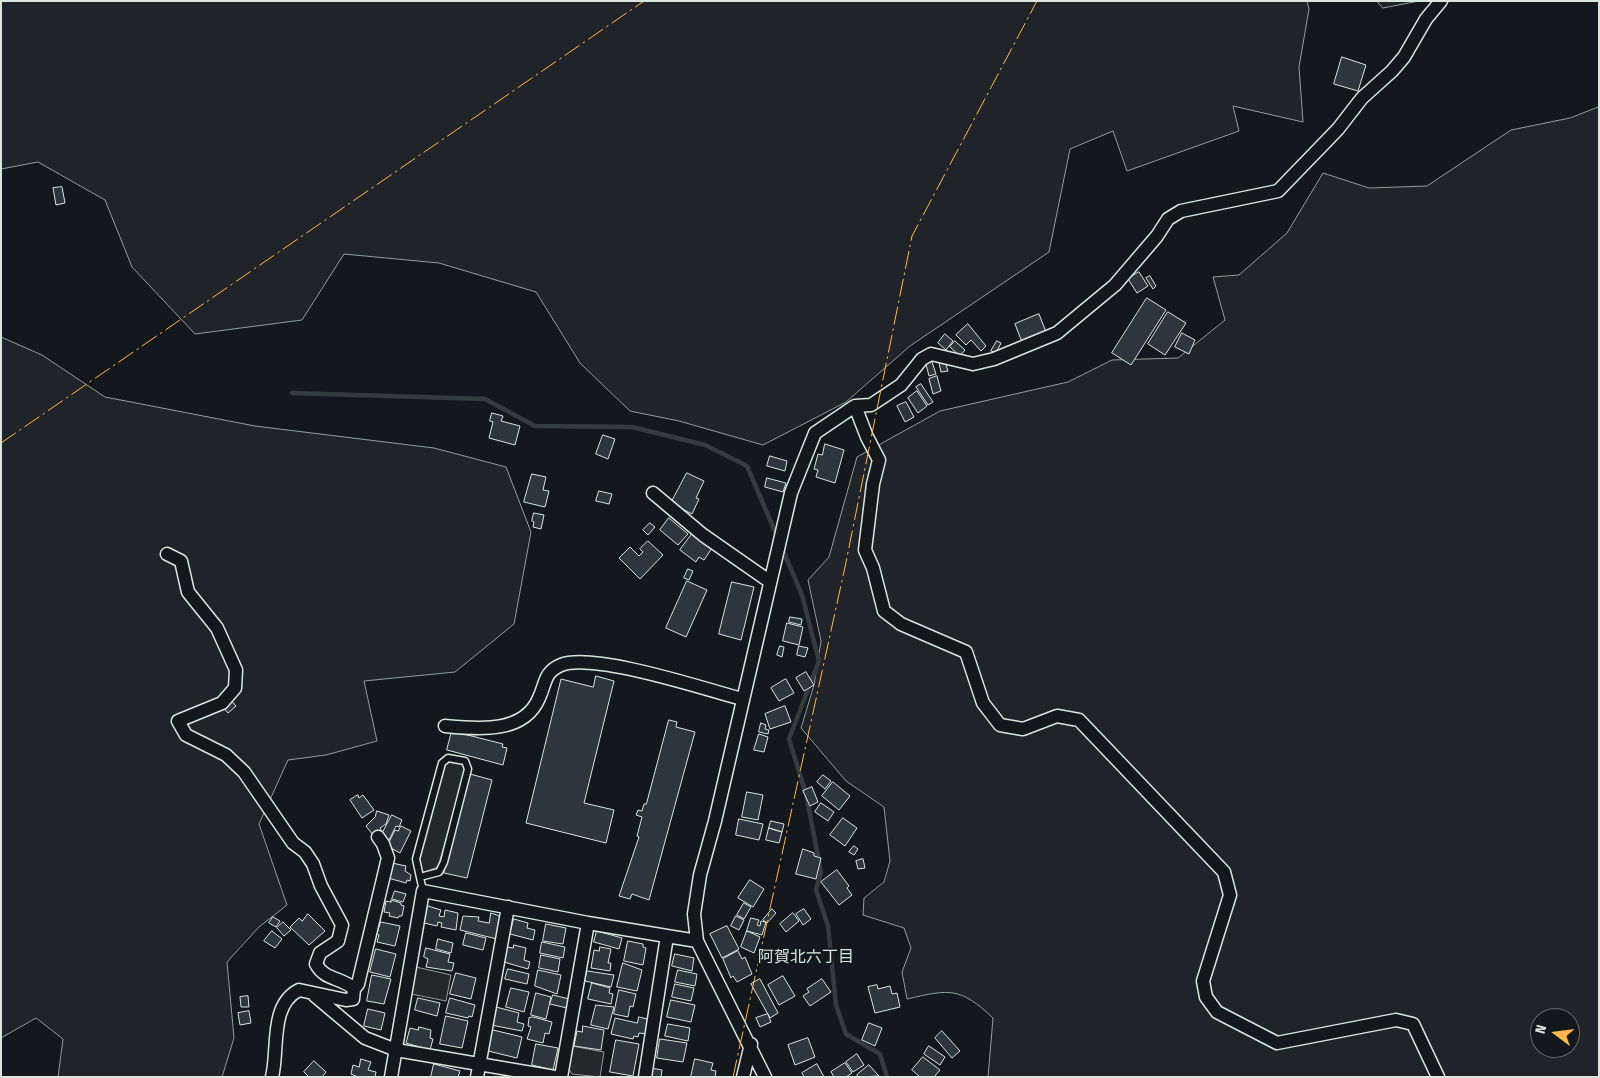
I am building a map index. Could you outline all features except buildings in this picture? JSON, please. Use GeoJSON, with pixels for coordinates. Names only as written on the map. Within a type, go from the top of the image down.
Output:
{"type":"FeatureCollection","features":[{"type":"Feature","properties":{"kind":"street"},"geometry":{"type":"LineString","coordinates":[[765,1077],[697,941],[694,914],[700,875],[791,493],[815,433],[855,406],[871,405],[894,390],[901,385],[922,359],[931,354],[973,364],[994,359],[1058,333],[1115,285],[1157,236],[1168,219],[1181,212],[1278,191],[1338,129],[1362,98],[1392,71],[1414,42],[1426,19],[1441,1]]}},
{"type":"Feature","properties":{"kind":"street"},"geometry":{"type":"LineString","coordinates":[[855,406],[867,437],[879,460],[873,484],[865,550],[873,568],[884,611],[902,624],[966,652],[983,703],[1000,726],[1023,729],[1057,716],[1079,720],[1224,872],[1230,895],[1202,980],[1206,997],[1217,1012],[1277,1043],[1396,1020],[1413,1024],[1438,1077]]}},
{"type":"Feature","properties":{"kind":"street"},"geometry":{"type":"LineString","coordinates":[[653,493],[703,535],[769,581]]}},
{"type":"Feature","properties":{"kind":"street"},"geometry":{"type":"LineString","coordinates":[[167,554],[181,561],[188,592],[217,628],[236,670],[235,688],[222,702],[178,721],[186,735],[226,755],[244,772],[293,843],[305,852],[342,924],[338,941],[320,953],[316,964],[323,975],[349,984],[354,988]]}},
{"type":"Feature","properties":{"kind":"street"},"geometry":{"type":"LineString","coordinates":[[445,726],[477,729],[516,722],[529,715],[540,697],[545,677],[552,669],[577,661],[607,664],[742,699]]}},
{"type":"Feature","properties":{"kind":"street"},"geometry":{"type":"LineString","coordinates":[[272,1077],[276,1062],[277,1029],[284,1004],[292,994],[299,990],[346,1000],[353,999],[354,988],[358,984],[388,858],[383,844],[378,837]]}},
{"type":"Feature","properties":{"kind":"street"},"geometry":{"type":"LineString","coordinates":[[392,1077],[424,891],[588,923],[697,941]]}},
{"type":"Feature","properties":{"kind":"street"},"geometry":{"type":"LineString","coordinates":[[479,1070],[508,907]]}},
{"type":"Feature","properties":{"kind":"street"},"geometry":{"type":"LineString","coordinates":[[562,1077],[588,923]]}},
{"type":"Feature","properties":{"kind":"street"},"geometry":{"type":"LineString","coordinates":[[645,1077],[667,936]]}},
{"type":"Feature","properties":{"kind":"street"},"geometry":{"type":"LineString","coordinates":[[308,992],[338,1014],[365,1038],[396,1050],[479,1070],[555,1077]]}},
{"type":"Feature","properties":{"kind":"street"},"geometry":{"type":"LineString","coordinates":[[742,1077],[750,1044]]}},
{"type":"Feature","properties":{"kind":"lane"},"geometry":{"type":"LineString","coordinates":[[420,877],[439,872],[444,862],[468,769],[465,761],[448,758],[442,763],[416,859],[420,877],[424,891]]}},
{"type":"Feature","properties":{"kind":"shaded area"},"geometry":{"type":"Polygon","coordinates":[[[1,1],[1307,1],[1309,9],[1299,67],[1303,122],[1233,106],[1239,131],[1127,171],[1113,131],[1070,149],[1049,252],[910,346],[846,402],[763,445],[679,421],[630,411],[580,363],[536,292],[439,263],[344,254],[302,320],[195,334],[132,267],[105,200],[38,162],[1,169],[1,1]]]}},
{"type":"Feature","properties":{"kind":"shaded area"},"geometry":{"type":"Polygon","coordinates":[[[1377,1],[1419,1],[1383,8],[1377,1]]]}},
{"type":"Feature","properties":{"kind":"shaded area"},"geometry":{"type":"Polygon","coordinates":[[[1599,107],[1599,1077],[988,1077],[993,1018],[972,1001],[954,993],[934,993],[907,999],[902,972],[911,948],[904,928],[863,915],[864,898],[884,882],[890,861],[884,807],[846,781],[801,728],[814,685],[821,641],[808,580],[829,557],[857,457],[940,411],[1068,382],[1112,360],[1178,358],[1225,320],[1213,277],[1239,275],[1287,233],[1323,173],[1369,188],[1427,186],[1511,130],[1570,118],[1599,107]]]}},
{"type":"Feature","properties":{"kind":"shaded area"},"geometry":{"type":"Polygon","coordinates":[[[1,337],[42,355],[105,397],[255,426],[434,448],[506,467],[531,532],[514,624],[455,672],[364,681],[377,741],[326,755],[288,760],[259,824],[287,905],[259,927],[227,962],[234,1038],[222,1077],[58,1077],[63,1039],[36,1018],[1,1038],[1,337]]]}},
{"type":"Feature","properties":{"kind":"shaded area"},"geometry":{"type":"Polygon","coordinates":[[[450,760],[462,762],[465,771],[438,867],[422,873],[419,860],[444,765],[450,760]]]}},
{"type":"Feature","properties":{"kind":"shaded area"},"geometry":{"type":"Polygon","coordinates":[[[416,967],[451,975],[446,1001],[411,994],[416,967]]]}},
{"type":"Feature","properties":{"kind":"shaded area"},"geometry":{"type":"Polygon","coordinates":[[[572,1046],[604,1052],[600,1077],[572,1074],[568,1068],[572,1046]]]}},
{"type":"Feature","properties":{"kind":"waterway"},"geometry":{"type":"LineString","coordinates":[[292,393],[485,399],[535,426],[632,427],[705,445],[747,466],[777,536]]}},
{"type":"Feature","properties":{"kind":"waterway"},"geometry":{"type":"LineString","coordinates":[[782,548],[802,595],[819,661],[789,739],[806,794],[821,872],[816,890],[828,926],[836,1005],[846,1034],[880,1054],[887,1077]]}},
{"type":"Feature","properties":{"kind":"power"},"geometry":{"type":"LineString","coordinates":[[1,443],[644,1]]}},
{"type":"Feature","properties":{"kind":"power"},"geometry":{"type":"LineString","coordinates":[[733,1077],[845,567],[912,236],[1037,1]]}},
{"type":"Feature","properties":{"kind":"district","name":"阿賀北六丁目"},"geometry":{"type":"Point","coordinates":[806,958]}}]}
